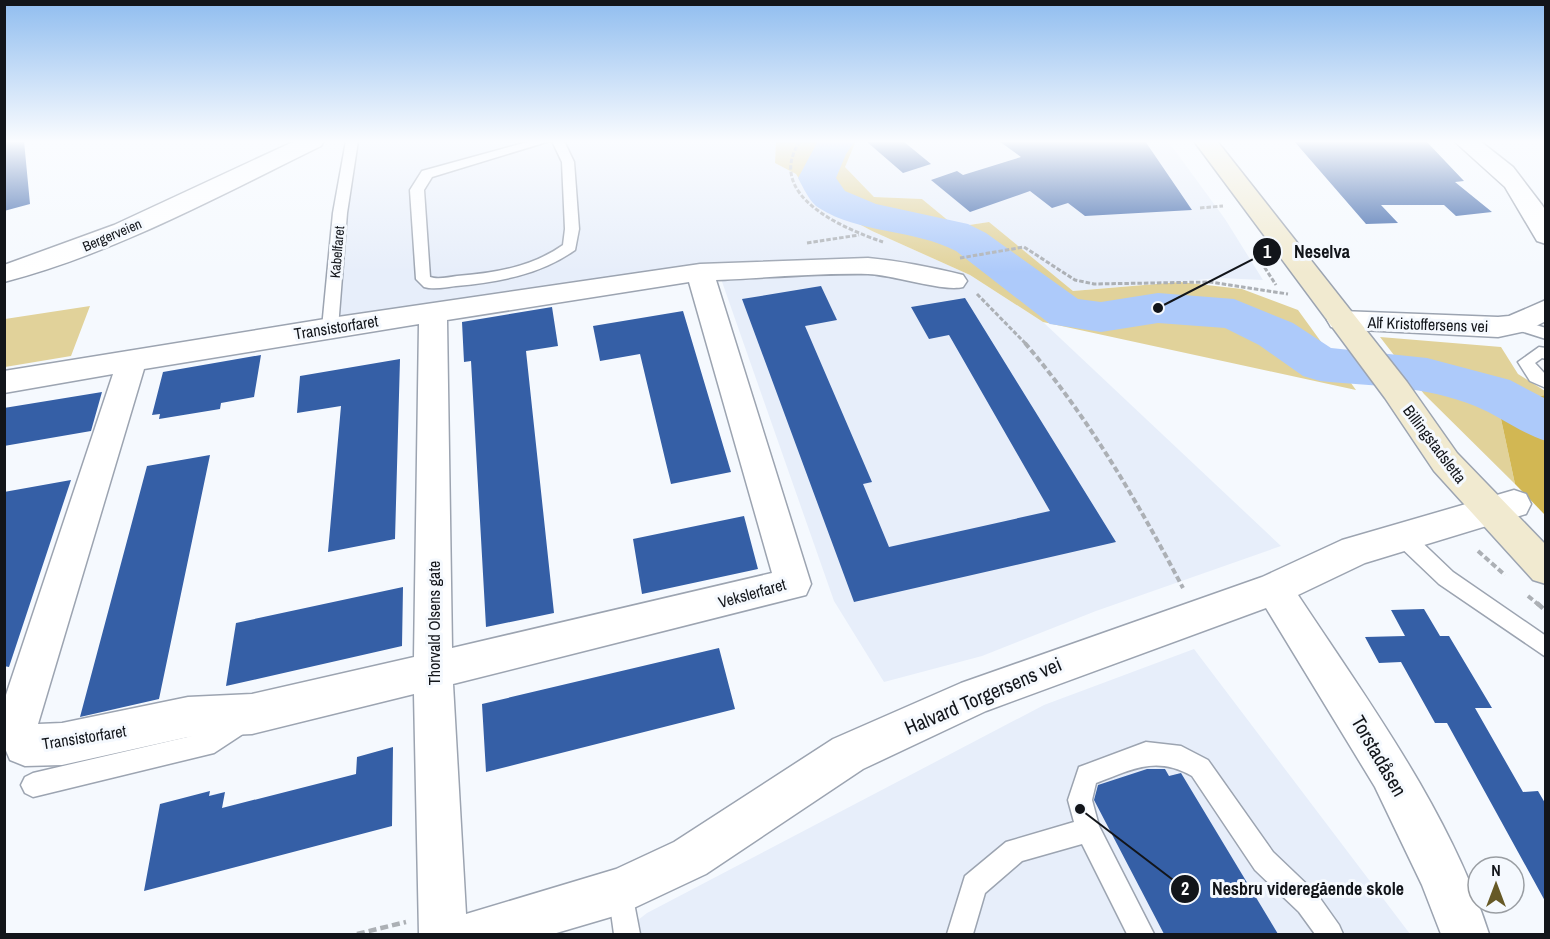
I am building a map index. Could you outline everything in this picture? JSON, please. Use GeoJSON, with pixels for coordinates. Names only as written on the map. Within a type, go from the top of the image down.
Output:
{"type":"FeatureCollection","features":[{"type":"Feature","properties":{"kind":"main road"},"geometry":{"type":"LineString","coordinates":[[1238,185],[1341,320]]}},
{"type":"Feature","properties":{"kind":"main road","name":"Billingstadsletta"},"geometry":{"type":"LineString","coordinates":[[1341,320],[1396,390],[1411,417],[1443,459],[1502,507],[1545,536]]}},
{"type":"Feature","properties":{"kind":"main road","name":"Billingstadsletta"},"geometry":{"type":"LineString","coordinates":[[1502,507],[1545,569]]}},
{"type":"Feature","properties":{"kind":"street","name":"Bergerveien"},"geometry":{"type":"LineString","coordinates":[[4,274],[68,254],[129,229],[221,185]]}},
{"type":"Feature","properties":{"kind":"street"},"geometry":{"type":"LineString","coordinates":[[1518,185],[1545,236]]}},
{"type":"Feature","properties":{"kind":"street","name":"Transistorfaret"},"geometry":{"type":"LineString","coordinates":[[4,381],[330,328],[700,272],[868,266],[952,270]]}},
{"type":"Feature","properties":{"kind":"street","name":"Vekslerfaret"},"geometry":{"type":"LineString","coordinates":[[434,672],[792,584],[700,272]]}},
{"type":"Feature","properties":{"kind":"street","name":"Alf Kristoffersens vei"},"geometry":{"type":"LineString","coordinates":[[1341,320],[1474,327],[1516,324],[1545,309]]}},
{"type":"Feature","properties":{"kind":"street","name":"Thorvald Olsens gate"},"geometry":{"type":"LineString","coordinates":[[433,312],[434,672],[443,934]]}},
{"type":"Feature","properties":{"kind":"street","name":"Transistorfaret"},"geometry":{"type":"LineString","coordinates":[[132,360],[17,725],[24,746],[62,744],[188,717],[252,714],[434,672]]}},
{"type":"Feature","properties":{"kind":"street","name":"Halvard Torgersens vei"},"geometry":{"type":"LineString","coordinates":[[475,934],[621,891],[690,858],[848,754],[975,696],[1274,589],[1355,551],[1502,507]]}},
{"type":"Feature","properties":{"kind":"street","name":"Torstadåsen"},"geometry":{"type":"LineString","coordinates":[[1274,589],[1390,772],[1441,874],[1465,934]]}},
{"type":"Feature","properties":{"kind":"lane","name":"Kabelfaret"},"geometry":{"type":"LineString","coordinates":[[330,328],[345,185]]}},
{"type":"Feature","properties":{"kind":"lane"},"geometry":{"type":"LineString","coordinates":[[419,185],[417,190],[423,279],[429,284],[530,268],[558,258],[570,247],[572,229],[569,185]]}},
{"type":"Feature","properties":{"kind":"lane"},"geometry":{"type":"LineString","coordinates":[[1516,324],[1545,334]]}},
{"type":"Feature","properties":{"kind":"lane"},"geometry":{"type":"LineString","coordinates":[[1545,354],[1539,352],[1526,362],[1536,377],[1545,382]]}},
{"type":"Feature","properties":{"kind":"lane"},"geometry":{"type":"LineString","coordinates":[[1403,537],[1446,578],[1545,648]]}},
{"type":"Feature","properties":{"kind":"lane"},"geometry":{"type":"LineString","coordinates":[[33,785],[214,742],[252,714]]}},
{"type":"Feature","properties":{"kind":"lane"},"geometry":{"type":"LineString","coordinates":[[1141,934],[1088,830],[1080,800],[1087,775],[1146,753],[1181,757],[1200,768],[1264,861],[1308,903],[1330,934]]}},
{"type":"Feature","properties":{"kind":"lane"},"geometry":{"type":"LineString","coordinates":[[960,934],[974,885],[1015,851],[1088,830]]}},
{"type":"Feature","properties":{"kind":"lane"},"geometry":{"type":"LineString","coordinates":[[621,891],[627,934]]}},
{"type":"Feature","properties":{"kind":"path"},"geometry":{"type":"LineString","coordinates":[[794,185],[807,201],[825,215],[859,235],[886,243]]}},
{"type":"Feature","properties":{"kind":"path"},"geometry":{"type":"LineString","coordinates":[[1200,207],[1225,206]]}},
{"type":"Feature","properties":{"kind":"path"},"geometry":{"type":"LineString","coordinates":[[1187,596],[1117,466],[1067,393],[989,303],[952,270],[1024,248],[1075,280],[1094,284],[1210,282],[1288,294]]}},
{"type":"Feature","properties":{"kind":"shaded area"},"geometry":{"type":"Polygon","coordinates":[[[344,185],[803,185],[812,199],[872,231],[970,275],[1043,322],[1281,546],[1096,611],[982,656],[884,682],[834,601],[720,276],[332,334],[344,185]]]}},
{"type":"Feature","properties":{"kind":"shaded area"},"geometry":{"type":"Polygon","coordinates":[[[803,185],[862,185],[874,197],[922,199],[956,227],[989,222],[1073,291],[1180,282],[1242,289],[1298,310],[1356,390],[1043,322],[970,275],[872,231],[812,199],[803,185]]]}},
{"type":"Feature","properties":{"kind":"shaded area"},"geometry":{"type":"Polygon","coordinates":[[[862,185],[1200,185],[1225,219],[1263,280],[1219,278],[1073,291],[989,222],[956,227],[922,199],[874,197],[862,185]]]}},
{"type":"Feature","properties":{"kind":"shaded area"},"geometry":{"type":"Polygon","coordinates":[[[90,306],[71,356],[5,367],[5,319],[90,306]]]}},
{"type":"Feature","properties":{"kind":"shaded area"},"geometry":{"type":"Polygon","coordinates":[[[1380,337],[1501,347],[1518,374],[1545,391],[1545,395],[1498,405],[1515,484],[1424,394],[1380,337]]]}},
{"type":"Feature","properties":{"kind":"shaded area"},"geometry":{"type":"Polygon","coordinates":[[[1545,395],[1545,515],[1515,484],[1498,405],[1545,395]]]}},
{"type":"Feature","properties":{"kind":"shaded area"},"geometry":{"type":"Polygon","coordinates":[[[1194,649],[1410,934],[620,934],[647,913],[1044,705],[1194,649]]]}},
{"type":"Feature","properties":{"kind":"building"},"geometry":{"type":"Polygon","coordinates":[[[4,185],[28,185],[30,204],[4,211],[4,185]]]}},
{"type":"Feature","properties":{"kind":"building"},"geometry":{"type":"Polygon","coordinates":[[[937,185],[1175,185],[1192,210],[1085,216],[1068,203],[1052,208],[1030,191],[970,212],[937,185]]]}},
{"type":"Feature","properties":{"kind":"building"},"geometry":{"type":"Polygon","coordinates":[[[1332,185],[1458,185],[1492,212],[1456,216],[1444,205],[1381,205],[1398,223],[1366,224],[1332,185]]]}},
{"type":"Feature","properties":{"kind":"building"},"geometry":{"type":"Polygon","coordinates":[[[821,286],[837,320],[805,326],[872,482],[863,484],[889,547],[1050,511],[949,335],[929,339],[911,307],[965,298],[1116,542],[854,602],[742,299],[821,286]]]}},
{"type":"Feature","properties":{"kind":"building"},"geometry":{"type":"Polygon","coordinates":[[[552,307],[558,346],[526,351],[554,613],[486,627],[471,361],[464,362],[462,322],[552,307]]]}},
{"type":"Feature","properties":{"kind":"building"},"geometry":{"type":"Polygon","coordinates":[[[683,311],[731,472],[671,484],[640,354],[600,361],[593,326],[683,311]]]}},
{"type":"Feature","properties":{"kind":"building"},"geometry":{"type":"Polygon","coordinates":[[[261,355],[254,397],[221,403],[220,409],[159,419],[160,414],[152,415],[163,372],[261,355]]]}},
{"type":"Feature","properties":{"kind":"building"},"geometry":{"type":"Polygon","coordinates":[[[400,359],[395,539],[328,552],[341,406],[297,413],[300,376],[400,359]]]}},
{"type":"Feature","properties":{"kind":"building"},"geometry":{"type":"Polygon","coordinates":[[[102,392],[91,431],[4,446],[4,408],[102,392]]]}},
{"type":"Feature","properties":{"kind":"building"},"geometry":{"type":"Polygon","coordinates":[[[210,455],[159,699],[80,717],[147,466],[210,455]]]}},
{"type":"Feature","properties":{"kind":"building"},"geometry":{"type":"Polygon","coordinates":[[[71,480],[9,667],[4,666],[4,492],[71,480]]]}},
{"type":"Feature","properties":{"kind":"building"},"geometry":{"type":"Polygon","coordinates":[[[744,516],[758,569],[642,594],[633,539],[744,516]]]}},
{"type":"Feature","properties":{"kind":"building"},"geometry":{"type":"Polygon","coordinates":[[[403,587],[402,646],[226,686],[236,623],[403,587]]]}},
{"type":"Feature","properties":{"kind":"building"},"geometry":{"type":"Polygon","coordinates":[[[1424,609],[1440,636],[1449,636],[1492,708],[1475,708],[1523,792],[1538,791],[1545,803],[1545,901],[1526,866],[1526,855],[1520,855],[1447,723],[1435,723],[1401,662],[1379,663],[1365,637],[1405,636],[1391,610],[1424,609]]]}},
{"type":"Feature","properties":{"kind":"building"},"geometry":{"type":"Polygon","coordinates":[[[719,648],[735,709],[486,772],[482,704],[719,648]]]}},
{"type":"Feature","properties":{"kind":"building"},"geometry":{"type":"Polygon","coordinates":[[[393,747],[392,826],[144,891],[160,804],[210,791],[209,796],[225,792],[222,808],[356,774],[357,757],[393,747]]]}},
{"type":"Feature","properties":{"kind":"building"},"geometry":{"type":"Polygon","coordinates":[[[1147,769],[1165,769],[1169,776],[1181,773],[1278,934],[1164,934],[1094,800],[1098,785],[1147,769]]]}},
{"type":"Feature","properties":{"kind":"waterway"},"geometry":{"type":"LineString","coordinates":[[822,185],[831,199],[864,213],[953,233],[971,242],[1066,313],[1101,317],[1158,308],[1234,314],[1276,334],[1320,364],[1427,375],[1492,393],[1546,422]]}},
{"type":"Feature","properties":{"kind":"place","name":"Neselva"},"geometry":{"type":"Point","coordinates":[1158,308]}},
{"type":"Feature","properties":{"kind":"place","name":"Nesbru videregående skole"},"geometry":{"type":"Point","coordinates":[1080,809]}}]}
